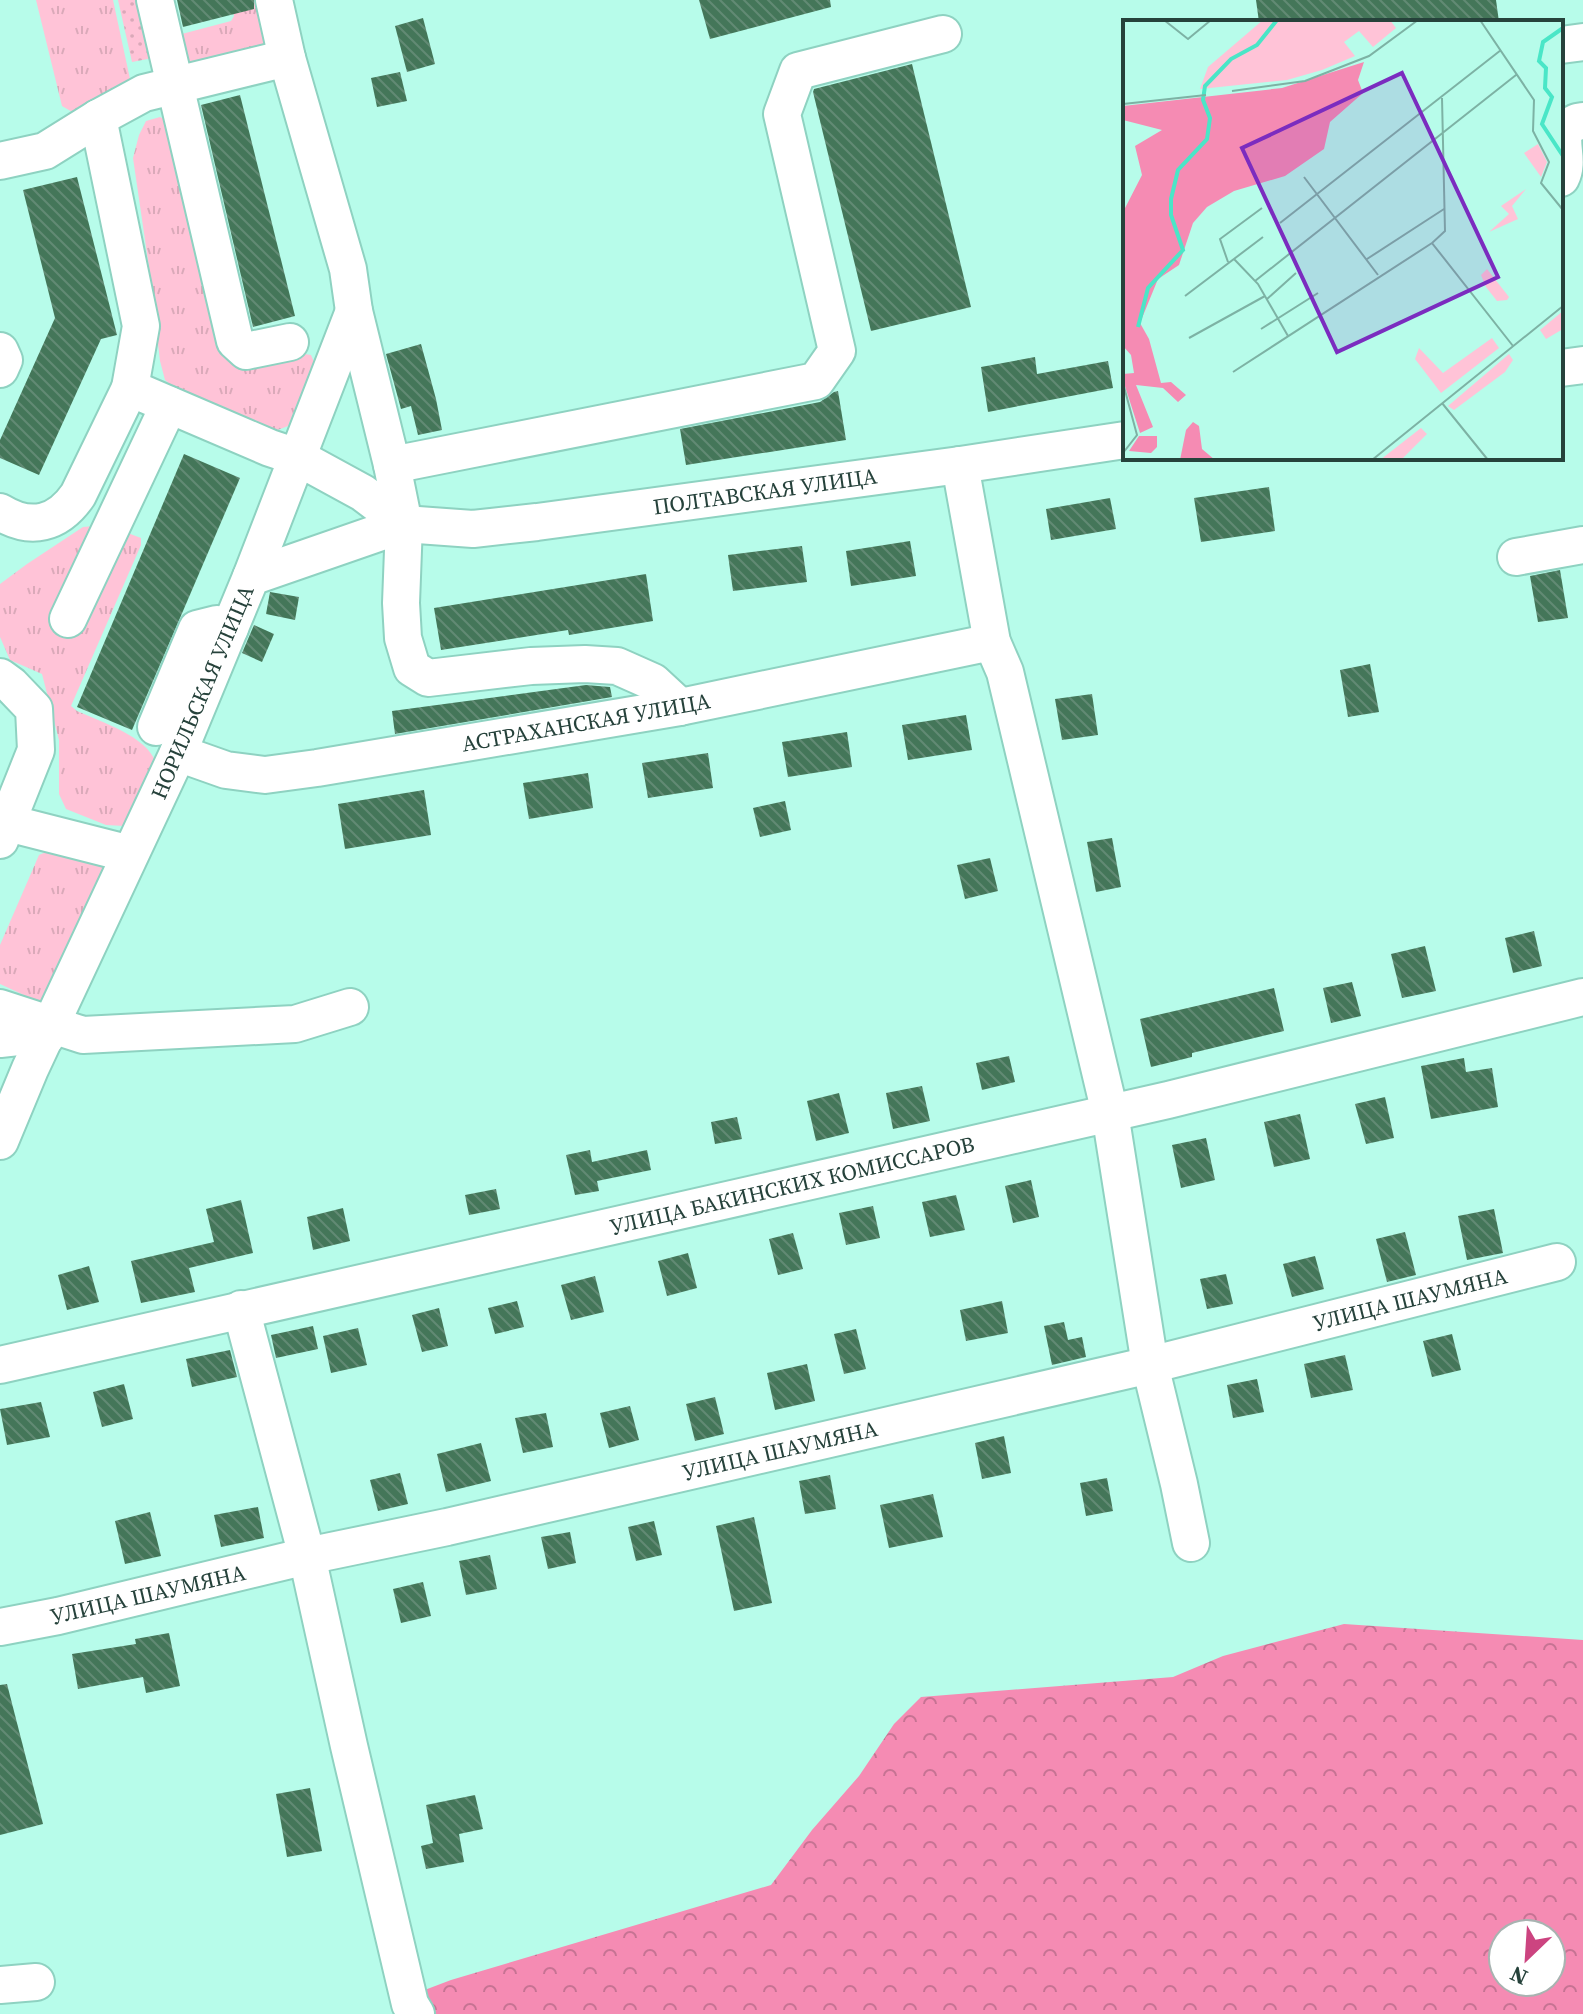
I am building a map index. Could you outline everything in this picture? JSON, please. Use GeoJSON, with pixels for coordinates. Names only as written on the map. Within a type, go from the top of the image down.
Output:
{"type":"FeatureCollection","features":[{"type":"Feature","properties":{"kind":"street"},"geometry":{"type":"LineString","coordinates":[[155,0],[235,341],[246,351],[290,342]]}},
{"type":"Feature","properties":{"kind":"street"},"geometry":{"type":"LineString","coordinates":[[274,0],[287,58],[348,269],[354,311],[392,465],[404,524],[401,603],[403,638],[412,668],[428,678],[531,666],[617,666],[653,682],[680,707]]}},
{"type":"Feature","properties":{"kind":"street"},"geometry":{"type":"LineString","coordinates":[[392,465],[816,381],[837,351],[782,114],[787,100],[798,71],[943,34]]}},
{"type":"Feature","properties":{"kind":"street"},"geometry":{"type":"LineString","coordinates":[[1563,45],[1583,42]]}},
{"type":"Feature","properties":{"kind":"street"},"geometry":{"type":"LineString","coordinates":[[0,161],[45,151],[144,93],[287,58]]}},
{"type":"Feature","properties":{"kind":"street"},"geometry":{"type":"LineString","coordinates":[[4,523],[41,522],[68,509],[78,495],[130,388],[141,326],[98,118]]}},
{"type":"Feature","properties":{"kind":"street"},"geometry":{"type":"LineString","coordinates":[[1563,132],[1565,128],[1583,121]]}},
{"type":"Feature","properties":{"kind":"street"},"geometry":{"type":"LineString","coordinates":[[1563,142],[1566,166],[1563,173]]}},
{"type":"Feature","properties":{"kind":"street"},"geometry":{"type":"LineString","coordinates":[[251,577],[354,311]]}},
{"type":"Feature","properties":{"kind":"street"},"geometry":{"type":"LineString","coordinates":[[0,351],[4,360],[0,369]]}},
{"type":"Feature","properties":{"kind":"street"},"geometry":{"type":"LineString","coordinates":[[1563,368],[1583,365]]}},
{"type":"Feature","properties":{"kind":"street"},"geometry":{"type":"LineString","coordinates":[[130,388],[297,457],[363,493],[404,524]]}},
{"type":"Feature","properties":{"kind":"street"},"geometry":{"type":"LineString","coordinates":[[68,619],[169,405]]}},
{"type":"Feature","properties":{"kind":"street","name":"ПОЛТАВСКАЯ УЛИЦА"},"geometry":{"type":"LineString","coordinates":[[404,524],[473,529],[512,525],[1123,440]]}},
{"type":"Feature","properties":{"kind":"street"},"geometry":{"type":"LineString","coordinates":[[960,465],[992,642],[1005,672],[1110,1113],[1150,1365],[1191,1543]]}},
{"type":"Feature","properties":{"kind":"street","name":"НОРИЛЬСКАЯ УЛИЦА"},"geometry":{"type":"LineString","coordinates":[[0,1141],[130,854],[167,740],[230,628],[251,577],[404,524]]}},
{"type":"Feature","properties":{"kind":"street"},"geometry":{"type":"LineString","coordinates":[[1516,557],[1583,545]]}},
{"type":"Feature","properties":{"kind":"street","name":"АСТРАХАНСКАЯ УЛИЦА"},"geometry":{"type":"LineString","coordinates":[[167,740],[226,770],[265,775],[680,707],[992,642]]}},
{"type":"Feature","properties":{"kind":"street"},"geometry":{"type":"LineString","coordinates":[[0,677],[34,709],[36,750],[4,831],[130,854]]}},
{"type":"Feature","properties":{"kind":"street","name":"УЛИЦА БАКИНСКИХ КОМИССАРОВ"},"geometry":{"type":"LineString","coordinates":[[0,1365],[1110,1113],[1583,997]]}},
{"type":"Feature","properties":{"kind":"street"},"geometry":{"type":"LineString","coordinates":[[0,1008],[49,1030],[83,1035],[295,1024],[350,1007]]}},
{"type":"Feature","properties":{"kind":"street"},"geometry":{"type":"LineString","coordinates":[[0,1039],[49,1030]]}},
{"type":"Feature","properties":{"kind":"street","name":"УЛИЦА ШАУМЯНА"},"geometry":{"type":"LineString","coordinates":[[0,1627],[1150,1365],[1557,1262]]}},
{"type":"Feature","properties":{"kind":"street"},"geometry":{"type":"LineString","coordinates":[[241,1309],[307,1556],[410,2004],[416,2014]]}},
{"type":"Feature","properties":{"kind":"street"},"geometry":{"type":"LineString","coordinates":[[0,1985],[36,1982]]}},
{"type":"Feature","properties":{"kind":"green space"},"geometry":{"type":"Polygon","coordinates":[[[36,0],[113,0],[130,79],[121,91],[74,113],[62,106],[36,0]]]}},
{"type":"Feature","properties":{"kind":"green space"},"geometry":{"type":"Polygon","coordinates":[[[118,0],[146,0],[158,57],[132,62],[118,0]]]}},
{"type":"Feature","properties":{"kind":"green space"},"geometry":{"type":"Polygon","coordinates":[[[231,0],[263,0],[273,45],[187,72],[178,35],[231,21],[234,16],[231,0]]]}},
{"type":"Feature","properties":{"kind":"green space"},"geometry":{"type":"Polygon","coordinates":[[[160,117],[168,121],[218,341],[311,355],[314,362],[288,426],[275,431],[178,391],[165,380],[133,158],[146,121],[160,117]]]}},
{"type":"Feature","properties":{"kind":"green space"},"geometry":{"type":"Polygon","coordinates":[[[94,526],[61,635],[68,637],[117,533],[125,532],[141,538],[141,545],[71,706],[133,738],[151,753],[156,763],[124,826],[106,825],[66,809],[59,794],[59,740],[42,674],[10,660],[0,637],[0,584],[83,527],[94,526]]]}},
{"type":"Feature","properties":{"kind":"green space"},"geometry":{"type":"Polygon","coordinates":[[[51,850],[107,864],[46,1003],[0,984],[0,945],[39,855],[51,850]]]}},
{"type":"Feature","properties":{"kind":"green space"},"geometry":{"type":"Polygon","coordinates":[[[1344,1624],[1583,1640],[1583,2014],[393,2014],[393,2002],[451,1980],[771,1885],[812,1830],[859,1776],[894,1724],[921,1697],[1173,1677],[1223,1656],[1344,1624]]]}},
{"type":"Feature","properties":{"kind":"building"},"geometry":{"type":"Polygon","coordinates":[[[177,0],[254,0],[254,9],[183,27],[177,0]]]}},
{"type":"Feature","properties":{"kind":"building"},"geometry":{"type":"Polygon","coordinates":[[[699,0],[830,0],[831,7],[710,39],[699,0]]]}},
{"type":"Feature","properties":{"kind":"building"},"geometry":{"type":"Polygon","coordinates":[[[1256,0],[1496,0],[1499,20],[1259,20],[1256,0]]]}},
{"type":"Feature","properties":{"kind":"building"},"geometry":{"type":"Polygon","coordinates":[[[423,18],[435,64],[407,72],[395,26],[423,18]]]}},
{"type":"Feature","properties":{"kind":"building"},"geometry":{"type":"Polygon","coordinates":[[[912,64],[971,307],[871,331],[813,92],[814,89],[912,64]]]}},
{"type":"Feature","properties":{"kind":"building"},"geometry":{"type":"Polygon","coordinates":[[[400,72],[407,101],[377,107],[371,78],[400,72]]]}},
{"type":"Feature","properties":{"kind":"building"},"geometry":{"type":"Polygon","coordinates":[[[240,95],[295,316],[253,327],[201,105],[240,95]]]}},
{"type":"Feature","properties":{"kind":"building"},"geometry":{"type":"Polygon","coordinates":[[[77,177],[117,335],[101,339],[39,475],[0,458],[0,440],[55,318],[23,190],[77,177]]]}},
{"type":"Feature","properties":{"kind":"building"},"geometry":{"type":"Polygon","coordinates":[[[421,344],[442,430],[418,435],[411,406],[401,409],[386,354],[421,344]]]}},
{"type":"Feature","properties":{"kind":"building"},"geometry":{"type":"Polygon","coordinates":[[[1035,357],[1037,374],[1108,361],[1113,388],[988,412],[981,367],[1035,357]]]}},
{"type":"Feature","properties":{"kind":"building"},"geometry":{"type":"Polygon","coordinates":[[[838,391],[846,440],[686,465],[680,429],[820,402],[838,391]]]}},
{"type":"Feature","properties":{"kind":"building"},"geometry":{"type":"Polygon","coordinates":[[[184,454],[240,478],[132,730],[77,707],[184,454]]]}},
{"type":"Feature","properties":{"kind":"building"},"geometry":{"type":"Polygon","coordinates":[[[1269,487],[1275,531],[1201,542],[1194,498],[1269,487]]]}},
{"type":"Feature","properties":{"kind":"building"},"geometry":{"type":"Polygon","coordinates":[[[1110,498],[1116,529],[1051,540],[1046,509],[1110,498]]]}},
{"type":"Feature","properties":{"kind":"building"},"geometry":{"type":"Polygon","coordinates":[[[910,541],[916,576],[851,586],[846,551],[910,541]]]}},
{"type":"Feature","properties":{"kind":"building"},"geometry":{"type":"Polygon","coordinates":[[[802,546],[807,582],[733,591],[728,555],[802,546]]]}},
{"type":"Feature","properties":{"kind":"building"},"geometry":{"type":"Polygon","coordinates":[[[1560,570],[1568,618],[1538,622],[1530,576],[1560,570]]]}},
{"type":"Feature","properties":{"kind":"building"},"geometry":{"type":"Polygon","coordinates":[[[646,574],[653,621],[569,635],[568,630],[441,650],[434,608],[646,574]]]}},
{"type":"Feature","properties":{"kind":"building"},"geometry":{"type":"Polygon","coordinates":[[[270,592],[299,597],[295,620],[266,614],[270,592]]]}},
{"type":"Feature","properties":{"kind":"building"},"geometry":{"type":"Polygon","coordinates":[[[254,625],[274,634],[262,662],[242,653],[254,625]]]}},
{"type":"Feature","properties":{"kind":"building"},"geometry":{"type":"Polygon","coordinates":[[[1370,664],[1379,712],[1348,717],[1340,670],[1370,664]]]}},
{"type":"Feature","properties":{"kind":"building"},"geometry":{"type":"Polygon","coordinates":[[[586,685],[610,687],[612,697],[395,734],[392,711],[586,685]]]}},
{"type":"Feature","properties":{"kind":"building"},"geometry":{"type":"Polygon","coordinates":[[[1092,694],[1098,735],[1062,740],[1055,699],[1092,694]]]}},
{"type":"Feature","properties":{"kind":"building"},"geometry":{"type":"Polygon","coordinates":[[[966,715],[972,750],[908,760],[902,725],[966,715]]]}},
{"type":"Feature","properties":{"kind":"building"},"geometry":{"type":"Polygon","coordinates":[[[847,732],[852,767],[788,777],[782,742],[847,732]]]}},
{"type":"Feature","properties":{"kind":"building"},"geometry":{"type":"Polygon","coordinates":[[[708,753],[713,788],[648,798],[642,763],[708,753]]]}},
{"type":"Feature","properties":{"kind":"building"},"geometry":{"type":"Polygon","coordinates":[[[588,773],[593,808],[529,819],[523,783],[588,773]]]}},
{"type":"Feature","properties":{"kind":"building"},"geometry":{"type":"Polygon","coordinates":[[[424,790],[431,835],[345,849],[338,804],[424,790]]]}},
{"type":"Feature","properties":{"kind":"building"},"geometry":{"type":"Polygon","coordinates":[[[785,801],[791,830],[760,837],[753,808],[785,801]]]}},
{"type":"Feature","properties":{"kind":"building"},"geometry":{"type":"Polygon","coordinates":[[[1112,838],[1121,887],[1096,892],[1087,842],[1112,838]]]}},
{"type":"Feature","properties":{"kind":"building"},"geometry":{"type":"Polygon","coordinates":[[[990,858],[998,891],[965,899],[957,865],[990,858]]]}},
{"type":"Feature","properties":{"kind":"building"},"geometry":{"type":"Polygon","coordinates":[[[1534,931],[1542,966],[1513,973],[1505,938],[1534,931]]]}},
{"type":"Feature","properties":{"kind":"building"},"geometry":{"type":"Polygon","coordinates":[[[1425,946],[1436,991],[1402,998],[1391,954],[1425,946]]]}},
{"type":"Feature","properties":{"kind":"building"},"geometry":{"type":"Polygon","coordinates":[[[1352,982],[1361,1016],[1331,1023],[1323,988],[1352,982]]]}},
{"type":"Feature","properties":{"kind":"building"},"geometry":{"type":"Polygon","coordinates":[[[1274,988],[1284,1031],[1192,1053],[1192,1057],[1151,1067],[1140,1019],[1274,988]]]}},
{"type":"Feature","properties":{"kind":"building"},"geometry":{"type":"Polygon","coordinates":[[[1009,1056],[1015,1082],[982,1090],[976,1063],[1009,1056]]]}},
{"type":"Feature","properties":{"kind":"building"},"geometry":{"type":"Polygon","coordinates":[[[1464,1058],[1466,1072],[1492,1068],[1498,1107],[1431,1119],[1421,1066],[1464,1058]]]}},
{"type":"Feature","properties":{"kind":"building"},"geometry":{"type":"Polygon","coordinates":[[[922,1086],[930,1121],[893,1129],[886,1093],[922,1086]]]}},
{"type":"Feature","properties":{"kind":"building"},"geometry":{"type":"Polygon","coordinates":[[[839,1093],[849,1133],[816,1141],[807,1101],[839,1093]]]}},
{"type":"Feature","properties":{"kind":"building"},"geometry":{"type":"Polygon","coordinates":[[[1385,1097],[1394,1138],[1366,1144],[1355,1104],[1385,1097]]]}},
{"type":"Feature","properties":{"kind":"building"},"geometry":{"type":"Polygon","coordinates":[[[1300,1114],[1310,1159],[1274,1167],[1264,1122],[1300,1114]]]}},
{"type":"Feature","properties":{"kind":"building"},"geometry":{"type":"Polygon","coordinates":[[[737,1117],[742,1139],[715,1144],[711,1122],[737,1117]]]}},
{"type":"Feature","properties":{"kind":"building"},"geometry":{"type":"Polygon","coordinates":[[[1206,1138],[1215,1180],[1181,1188],[1172,1145],[1206,1138]]]}},
{"type":"Feature","properties":{"kind":"building"},"geometry":{"type":"Polygon","coordinates":[[[590,1150],[592,1162],[647,1150],[651,1170],[597,1181],[599,1191],[575,1195],[566,1155],[590,1150]]]}},
{"type":"Feature","properties":{"kind":"building"},"geometry":{"type":"Polygon","coordinates":[[[1031,1180],[1039,1217],[1013,1223],[1005,1186],[1031,1180]]]}},
{"type":"Feature","properties":{"kind":"building"},"geometry":{"type":"Polygon","coordinates":[[[496,1189],[500,1209],[469,1215],[465,1195],[496,1189]]]}},
{"type":"Feature","properties":{"kind":"building"},"geometry":{"type":"Polygon","coordinates":[[[956,1195],[965,1230],[930,1237],[922,1202],[956,1195]]]}},
{"type":"Feature","properties":{"kind":"building"},"geometry":{"type":"Polygon","coordinates":[[[241,1200],[253,1253],[189,1268],[195,1292],[141,1303],[131,1261],[214,1242],[206,1209],[241,1200]]]}},
{"type":"Feature","properties":{"kind":"building"},"geometry":{"type":"Polygon","coordinates":[[[873,1206],[880,1238],[846,1245],[839,1213],[873,1206]]]}},
{"type":"Feature","properties":{"kind":"building"},"geometry":{"type":"Polygon","coordinates":[[[343,1208],[350,1241],[313,1250],[307,1217],[343,1208]]]}},
{"type":"Feature","properties":{"kind":"building"},"geometry":{"type":"Polygon","coordinates":[[[1494,1209],[1503,1253],[1467,1260],[1458,1216],[1494,1209]]]}},
{"type":"Feature","properties":{"kind":"building"},"geometry":{"type":"Polygon","coordinates":[[[1405,1232],[1416,1275],[1387,1282],[1376,1239],[1405,1232]]]}},
{"type":"Feature","properties":{"kind":"building"},"geometry":{"type":"Polygon","coordinates":[[[793,1233],[803,1269],[778,1275],[769,1239],[793,1233]]]}},
{"type":"Feature","properties":{"kind":"building"},"geometry":{"type":"Polygon","coordinates":[[[688,1253],[697,1288],[667,1296],[658,1261],[688,1253]]]}},
{"type":"Feature","properties":{"kind":"building"},"geometry":{"type":"Polygon","coordinates":[[[1315,1256],[1324,1289],[1292,1297],[1283,1264],[1315,1256]]]}},
{"type":"Feature","properties":{"kind":"building"},"geometry":{"type":"Polygon","coordinates":[[[89,1266],[99,1302],[67,1310],[58,1275],[89,1266]]]}},
{"type":"Feature","properties":{"kind":"building"},"geometry":{"type":"Polygon","coordinates":[[[1226,1274],[1233,1304],[1207,1309],[1200,1279],[1226,1274]]]}},
{"type":"Feature","properties":{"kind":"building"},"geometry":{"type":"Polygon","coordinates":[[[595,1276],[604,1312],[571,1320],[561,1285],[595,1276]]]}},
{"type":"Feature","properties":{"kind":"building"},"geometry":{"type":"Polygon","coordinates":[[[517,1301],[524,1327],[495,1334],[488,1308],[517,1301]]]}},
{"type":"Feature","properties":{"kind":"building"},"geometry":{"type":"Polygon","coordinates":[[[1002,1301],[1008,1333],[966,1341],[960,1310],[1002,1301]]]}},
{"type":"Feature","properties":{"kind":"building"},"geometry":{"type":"Polygon","coordinates":[[[439,1308],[448,1346],[422,1352],[412,1315],[439,1308]]]}},
{"type":"Feature","properties":{"kind":"building"},"geometry":{"type":"Polygon","coordinates":[[[1064,1322],[1068,1340],[1082,1337],[1086,1357],[1052,1365],[1044,1326],[1064,1322]]]}},
{"type":"Feature","properties":{"kind":"building"},"geometry":{"type":"Polygon","coordinates":[[[313,1326],[318,1349],[276,1358],[271,1335],[313,1326]]]}},
{"type":"Feature","properties":{"kind":"building"},"geometry":{"type":"Polygon","coordinates":[[[358,1328],[367,1365],[331,1373],[323,1336],[358,1328]]]}},
{"type":"Feature","properties":{"kind":"building"},"geometry":{"type":"Polygon","coordinates":[[[856,1329],[866,1369],[844,1374],[834,1334],[856,1329]]]}},
{"type":"Feature","properties":{"kind":"building"},"geometry":{"type":"Polygon","coordinates":[[[1452,1334],[1461,1370],[1432,1377],[1423,1341],[1452,1334]]]}},
{"type":"Feature","properties":{"kind":"building"},"geometry":{"type":"Polygon","coordinates":[[[230,1350],[237,1377],[192,1387],[186,1359],[230,1350]]]}},
{"type":"Feature","properties":{"kind":"building"},"geometry":{"type":"Polygon","coordinates":[[[1345,1355],[1353,1390],[1311,1398],[1304,1364],[1345,1355]]]}},
{"type":"Feature","properties":{"kind":"building"},"geometry":{"type":"Polygon","coordinates":[[[807,1364],[815,1401],[775,1410],[767,1373],[807,1364]]]}},
{"type":"Feature","properties":{"kind":"building"},"geometry":{"type":"Polygon","coordinates":[[[1257,1379],[1264,1412],[1233,1418],[1227,1385],[1257,1379]]]}},
{"type":"Feature","properties":{"kind":"building"},"geometry":{"type":"Polygon","coordinates":[[[124,1384],[133,1419],[102,1427],[93,1392],[124,1384]]]}},
{"type":"Feature","properties":{"kind":"building"},"geometry":{"type":"Polygon","coordinates":[[[715,1397],[724,1434],[695,1441],[686,1404],[715,1397]]]}},
{"type":"Feature","properties":{"kind":"building"},"geometry":{"type":"Polygon","coordinates":[[[41,1402],[50,1437],[7,1445],[0,1409],[41,1402]]]}},
{"type":"Feature","properties":{"kind":"building"},"geometry":{"type":"Polygon","coordinates":[[[630,1406],[639,1440],[609,1448],[600,1413],[630,1406]]]}},
{"type":"Feature","properties":{"kind":"building"},"geometry":{"type":"Polygon","coordinates":[[[546,1413],[553,1447],[523,1453],[515,1418],[546,1413]]]}},
{"type":"Feature","properties":{"kind":"building"},"geometry":{"type":"Polygon","coordinates":[[[1004,1436],[1011,1473],[982,1479],[975,1443],[1004,1436]]]}},
{"type":"Feature","properties":{"kind":"building"},"geometry":{"type":"Polygon","coordinates":[[[481,1443],[491,1481],[446,1492],[437,1454],[481,1443]]]}},
{"type":"Feature","properties":{"kind":"building"},"geometry":{"type":"Polygon","coordinates":[[[400,1473],[408,1504],[378,1511],[370,1480],[400,1473]]]}},
{"type":"Feature","properties":{"kind":"building"},"geometry":{"type":"Polygon","coordinates":[[[830,1475],[836,1509],[805,1514],[799,1481],[830,1475]]]}},
{"type":"Feature","properties":{"kind":"building"},"geometry":{"type":"Polygon","coordinates":[[[1107,1478],[1113,1511],[1086,1516],[1080,1483],[1107,1478]]]}},
{"type":"Feature","properties":{"kind":"building"},"geometry":{"type":"Polygon","coordinates":[[[933,1494],[943,1537],[889,1548],[880,1505],[933,1494]]]}},
{"type":"Feature","properties":{"kind":"building"},"geometry":{"type":"Polygon","coordinates":[[[258,1507],[264,1538],[221,1547],[214,1515],[258,1507]]]}},
{"type":"Feature","properties":{"kind":"building"},"geometry":{"type":"Polygon","coordinates":[[[150,1512],[161,1556],[125,1564],[115,1521],[150,1512]]]}},
{"type":"Feature","properties":{"kind":"building"},"geometry":{"type":"Polygon","coordinates":[[[754,1517],[772,1603],[734,1611],[716,1526],[754,1517]]]}},
{"type":"Feature","properties":{"kind":"building"},"geometry":{"type":"Polygon","coordinates":[[[654,1521],[662,1555],[636,1561],[628,1527],[654,1521]]]}},
{"type":"Feature","properties":{"kind":"building"},"geometry":{"type":"Polygon","coordinates":[[[570,1532],[576,1563],[548,1569],[541,1537],[570,1532]]]}},
{"type":"Feature","properties":{"kind":"building"},"geometry":{"type":"Polygon","coordinates":[[[490,1555],[497,1589],[466,1595],[459,1561],[490,1555]]]}},
{"type":"Feature","properties":{"kind":"building"},"geometry":{"type":"Polygon","coordinates":[[[423,1582],[431,1616],[401,1623],[393,1589],[423,1582]]]}},
{"type":"Feature","properties":{"kind":"building"},"geometry":{"type":"Polygon","coordinates":[[[169,1633],[180,1686],[146,1693],[143,1677],[78,1689],[72,1654],[136,1644],[135,1639],[169,1633]]]}},
{"type":"Feature","properties":{"kind":"building"},"geometry":{"type":"Polygon","coordinates":[[[7,1684],[43,1824],[0,1835],[0,1685],[7,1684]]]}},
{"type":"Feature","properties":{"kind":"building"},"geometry":{"type":"Polygon","coordinates":[[[310,1788],[322,1851],[287,1857],[276,1794],[310,1788]]]}},
{"type":"Feature","properties":{"kind":"building"},"geometry":{"type":"Polygon","coordinates":[[[475,1795],[483,1829],[459,1834],[464,1862],[426,1869],[421,1846],[433,1843],[426,1805],[475,1795]]]}}]}
